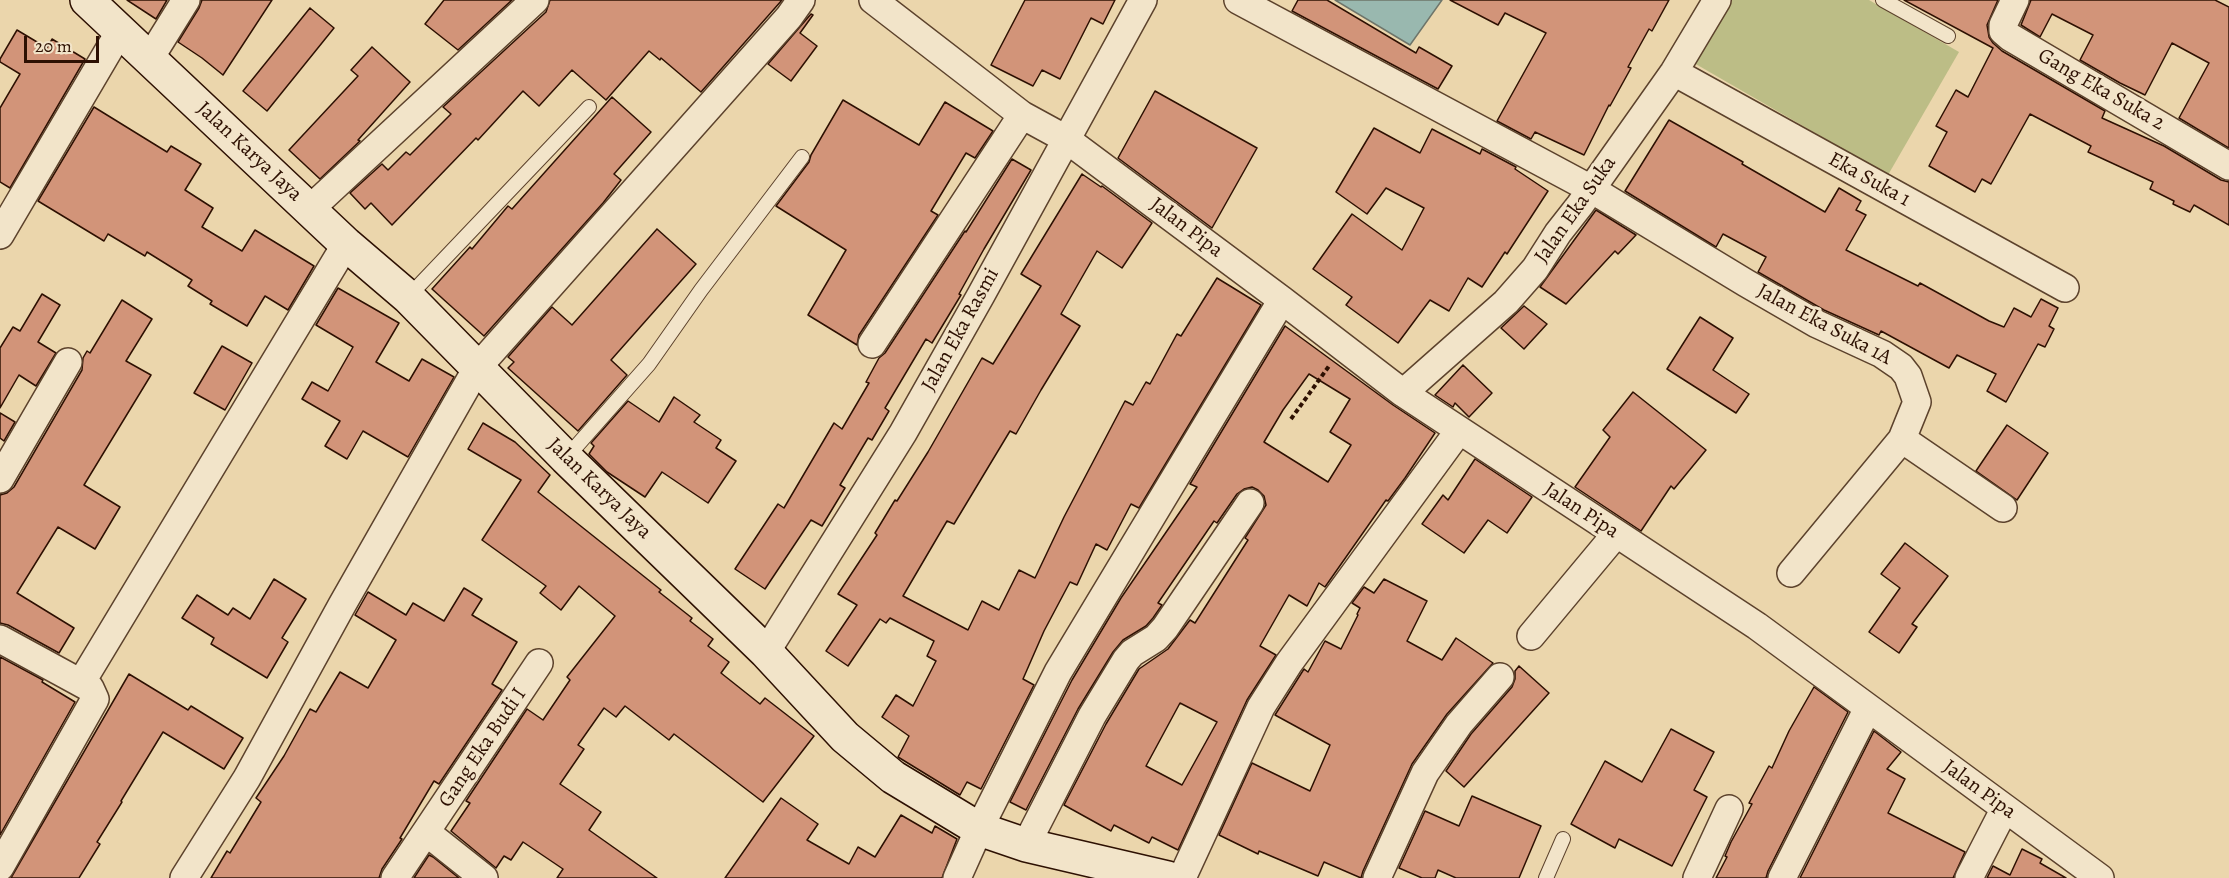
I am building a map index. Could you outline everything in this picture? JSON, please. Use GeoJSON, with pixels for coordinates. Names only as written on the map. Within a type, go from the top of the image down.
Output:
{"type":"FeatureCollection","features":[{"type":"Feature","properties":{"kind":"main road","name":"Jalan Karya Jaya"},"geometry":{"type":"LineString","coordinates":[[87,0],[346,244],[408,297],[566,458],[766,652],[845,737],[893,777],[979,829],[1026,845],[1168,878]]}},
{"type":"Feature","properties":{"kind":"street"},"geometry":{"type":"LineString","coordinates":[[150,58],[186,0]]}},
{"type":"Feature","properties":{"kind":"street"},"geometry":{"type":"LineString","coordinates":[[310,209],[535,0]]}},
{"type":"Feature","properties":{"kind":"street"},"geometry":{"type":"LineString","coordinates":[[184,878],[247,778],[477,368],[789,17],[801,0]]}},
{"type":"Feature","properties":{"kind":"street","name":"Jalan Eka Rasmi"},"geometry":{"type":"LineString","coordinates":[[766,652],[903,433],[1143,0]]}},
{"type":"Feature","properties":{"kind":"street","name":"Jalan Eka Suka 1A"},"geometry":{"type":"LineString","coordinates":[[1238,0],[1591,189],[1746,284],[1817,324],[1882,354],[1901,367],[1908,376],[1917,402],[1902,439],[1791,573]]}},
{"type":"Feature","properties":{"kind":"street","name":"Jalan Eka Suka"},"geometry":{"type":"LineString","coordinates":[[1402,393],[1506,302],[1535,269],[1558,233],[1674,72],[1717,0]]}},
{"type":"Feature","properties":{"kind":"street","name":"Gang Eka Suka 2"},"geometry":{"type":"LineString","coordinates":[[2015,0],[2003,25],[2003,31],[2010,37],[2229,166]]}},
{"type":"Feature","properties":{"kind":"street","name":"Jalan Pipa"},"geometry":{"type":"LineString","coordinates":[[886,4],[1022,115],[1066,139],[1343,346],[1402,393],[1458,432],[1757,626],[2004,810],[2100,878]]}},
{"type":"Feature","properties":{"kind":"street"},"geometry":{"type":"LineString","coordinates":[[0,235],[120,31]]}},
{"type":"Feature","properties":{"kind":"street","name":"Eka Suka 1"},"geometry":{"type":"LineString","coordinates":[[1674,72],[2065,288]]}},
{"type":"Feature","properties":{"kind":"street"},"geometry":{"type":"LineString","coordinates":[[872,344],[1022,115]]}},
{"type":"Feature","properties":{"kind":"street"},"geometry":{"type":"LineString","coordinates":[[81,683],[346,244]]}},
{"type":"Feature","properties":{"kind":"street"},"geometry":{"type":"LineString","coordinates":[[957,878],[979,829],[1058,672],[1282,300]]}},
{"type":"Feature","properties":{"kind":"street"},"geometry":{"type":"LineString","coordinates":[[0,479],[68,362]]}},
{"type":"Feature","properties":{"kind":"street"},"geometry":{"type":"LineString","coordinates":[[1182,878],[1261,707],[1288,663],[1458,432]]}},
{"type":"Feature","properties":{"kind":"street"},"geometry":{"type":"LineString","coordinates":[[1902,439],[2003,508]]}},
{"type":"Feature","properties":{"kind":"street"},"geometry":{"type":"LineString","coordinates":[[1026,845],[1092,716],[1126,660],[1132,653],[1156,638],[1164,628],[1250,503]]}},
{"type":"Feature","properties":{"kind":"street"},"geometry":{"type":"LineString","coordinates":[[1531,636],[1616,534]]}},
{"type":"Feature","properties":{"kind":"street"},"geometry":{"type":"LineString","coordinates":[[0,639],[90,688],[95,699],[0,867]]}},
{"type":"Feature","properties":{"kind":"street","name":"Gang Eka Budi I"},"geometry":{"type":"LineString","coordinates":[[395,878],[539,663]]}},
{"type":"Feature","properties":{"kind":"street"},"geometry":{"type":"LineString","coordinates":[[1377,878],[1425,773],[1459,724],[1500,677]]}},
{"type":"Feature","properties":{"kind":"street"},"geometry":{"type":"LineString","coordinates":[[1782,878],[1868,708]]}},
{"type":"Feature","properties":{"kind":"street"},"geometry":{"type":"LineString","coordinates":[[1697,878],[1729,809]]}},
{"type":"Feature","properties":{"kind":"street"},"geometry":{"type":"LineString","coordinates":[[1969,878],[2004,810]]}},
{"type":"Feature","properties":{"kind":"street"},"geometry":{"type":"LineString","coordinates":[[426,832],[484,878]]}},
{"type":"Feature","properties":{"kind":"lane"},"geometry":{"type":"LineString","coordinates":[[1883,0],[1948,36]]}},
{"type":"Feature","properties":{"kind":"lane"},"geometry":{"type":"LineString","coordinates":[[408,297],[590,107]]}},
{"type":"Feature","properties":{"kind":"lane"},"geometry":{"type":"LineString","coordinates":[[566,458],[649,364],[701,290],[802,157]]}},
{"type":"Feature","properties":{"kind":"lane"},"geometry":{"type":"LineString","coordinates":[[1546,878],[1563,839]]}},
{"type":"Feature","properties":{"kind":"path"},"geometry":{"type":"LineString","coordinates":[[1291,419],[1343,346]]}},
{"type":"Feature","properties":{"kind":"green space"},"geometry":{"type":"Polygon","coordinates":[[[1721,0],[1869,0],[1959,52],[1888,175],[1687,59],[1721,0]]]}},
{"type":"Feature","properties":{"kind":"water"},"geometry":{"type":"Polygon","coordinates":[[[1335,0],[1442,0],[1410,45],[1335,0]]]}},
{"type":"Feature","properties":{"kind":"building"},"geometry":{"type":"Polygon","coordinates":[[[127,0],[167,0],[156,19],[127,0]]]}},
{"type":"Feature","properties":{"kind":"building"},"geometry":{"type":"Polygon","coordinates":[[[202,0],[272,0],[223,75],[178,42],[202,0]]]}},
{"type":"Feature","properties":{"kind":"building"},"geometry":{"type":"Polygon","coordinates":[[[444,0],[512,0],[458,50],[425,24],[444,0]]]}},
{"type":"Feature","properties":{"kind":"building"},"geometry":{"type":"Polygon","coordinates":[[[550,0],[782,0],[701,92],[661,58],[660,60],[649,51],[606,100],[572,70],[539,106],[523,91],[478,140],[476,138],[392,225],[371,203],[365,209],[350,193],[382,164],[388,170],[406,152],[410,155],[451,114],[443,107],[546,12],[550,0]]]}},
{"type":"Feature","properties":{"kind":"building"},"geometry":{"type":"Polygon","coordinates":[[[1025,0],[1115,0],[1103,24],[1091,18],[1060,79],[1042,70],[1033,86],[991,65],[1025,0]]]}},
{"type":"Feature","properties":{"kind":"building"},"geometry":{"type":"Polygon","coordinates":[[[1298,0],[1327,0],[1416,53],[1419,47],[1452,66],[1438,89],[1292,11],[1298,0]]]}},
{"type":"Feature","properties":{"kind":"building"},"geometry":{"type":"Polygon","coordinates":[[[1450,0],[1669,0],[1652,31],[1649,29],[1628,67],[1631,68],[1584,155],[1535,132],[1531,139],[1497,121],[1546,33],[1505,13],[1498,25],[1450,0]]]}},
{"type":"Feature","properties":{"kind":"building"},"geometry":{"type":"Polygon","coordinates":[[[1904,0],[1998,0],[1987,25],[1989,37],[1993,43],[2002,51],[2105,111],[2102,118],[2164,146],[2221,180],[2229,182],[2229,225],[2194,205],[2190,212],[2173,204],[2174,201],[2150,189],[2153,182],[2088,152],[2091,146],[2030,114],[1991,184],[1982,179],[1975,192],[1929,166],[1947,132],[1936,126],[1956,90],[1968,97],[1993,48],[1904,0]]]}},
{"type":"Feature","properties":{"kind":"building"},"geometry":{"type":"Polygon","coordinates":[[[2031,0],[2215,0],[2229,7],[2229,148],[2179,118],[2209,63],[2172,43],[2145,95],[2080,60],[2093,35],[2052,14],[2040,37],[2021,25],[2031,0]]]}},
{"type":"Feature","properties":{"kind":"building"},"geometry":{"type":"Polygon","coordinates":[[[310,8],[334,28],[267,111],[243,91],[310,8]]]}},
{"type":"Feature","properties":{"kind":"building"},"geometry":{"type":"Polygon","coordinates":[[[811,14],[813,15],[800,33],[817,46],[791,81],[768,64],[811,14]]]}},
{"type":"Feature","properties":{"kind":"building"},"geometry":{"type":"Polygon","coordinates":[[[17,30],[47,48],[52,39],[85,59],[10,188],[0,182],[0,108],[20,74],[0,62],[0,59],[17,30]]]}},
{"type":"Feature","properties":{"kind":"building"},"geometry":{"type":"Polygon","coordinates":[[[372,47],[410,82],[358,140],[360,141],[320,179],[289,150],[358,76],[351,70],[372,47]]]}},
{"type":"Feature","properties":{"kind":"building"},"geometry":{"type":"Polygon","coordinates":[[[1155,91],[1257,148],[1212,228],[1118,158],[1155,91]]]}},
{"type":"Feature","properties":{"kind":"building"},"geometry":{"type":"Polygon","coordinates":[[[612,97],[651,132],[614,174],[621,180],[603,203],[484,336],[432,289],[470,247],[472,249],[508,206],[512,209],[612,97]]]}},
{"type":"Feature","properties":{"kind":"building"},"geometry":{"type":"Polygon","coordinates":[[[843,100],[919,145],[945,102],[993,131],[975,158],[966,153],[931,211],[938,215],[859,335],[857,345],[808,315],[846,250],[776,206],[809,162],[843,100]]]}},
{"type":"Feature","properties":{"kind":"building"},"geometry":{"type":"Polygon","coordinates":[[[94,107],[167,152],[171,146],[201,164],[185,190],[213,208],[202,227],[242,251],[255,230],[314,266],[288,310],[265,296],[247,326],[210,304],[212,301],[188,286],[192,280],[147,252],[145,256],[108,234],[104,241],[38,201],[94,107]]]}},
{"type":"Feature","properties":{"kind":"building"},"geometry":{"type":"Polygon","coordinates":[[[1669,120],[1825,212],[1839,188],[1861,201],[1856,210],[1866,215],[1846,250],[1918,286],[1920,283],[1989,321],[2004,327],[2014,308],[2031,317],[2041,299],[2058,308],[2049,326],[2054,329],[2045,347],[2038,344],[2006,402],[1987,391],[1996,374],[1957,355],[1949,368],[1881,331],[1879,335],[1824,310],[1758,272],[1766,257],[1723,234],[1716,247],[1625,191],[1669,120]]]}},
{"type":"Feature","properties":{"kind":"building"},"geometry":{"type":"Polygon","coordinates":[[[1374,128],[1420,153],[1432,129],[1480,154],[1482,149],[1516,167],[1515,169],[1548,191],[1507,254],[1505,252],[1482,287],[1468,278],[1449,311],[1430,300],[1398,343],[1346,305],[1352,297],[1313,269],[1352,214],[1402,250],[1424,208],[1386,188],[1367,214],[1336,192],[1374,128]]]}},
{"type":"Feature","properties":{"kind":"building"},"geometry":{"type":"Polygon","coordinates":[[[1012,159],[1031,170],[984,249],[959,294],[961,295],[932,343],[926,339],[885,408],[889,411],[872,440],[868,438],[840,485],[845,488],[822,526],[811,520],[765,589],[735,569],[778,504],[784,508],[834,423],[842,429],[869,383],[866,382],[879,358],[885,353],[966,232],[1012,159]]]}},
{"type":"Feature","properties":{"kind":"building"},"geometry":{"type":"Polygon","coordinates":[[[1082,174],[1152,223],[1122,268],[1097,251],[1061,314],[1080,326],[1016,434],[1010,431],[954,524],[947,521],[903,596],[968,630],[982,601],[999,610],[1019,570],[1035,578],[1125,401],[1133,405],[1146,382],[1150,384],[1177,334],[1181,336],[1217,278],[1261,305],[1139,508],[1131,504],[1107,550],[1096,544],[1077,585],[1070,582],[1044,631],[1023,679],[1034,685],[981,789],[967,782],[960,795],[898,757],[909,736],[882,717],[896,695],[913,706],[936,661],[927,656],[934,641],[890,618],[886,623],[880,619],[848,666],[826,651],[857,605],[838,594],[877,535],[875,533],[895,500],[897,501],[928,452],[982,358],[993,364],[1041,286],[1021,274],[1082,174]]]}},
{"type":"Feature","properties":{"kind":"building"},"geometry":{"type":"Polygon","coordinates":[[[1596,210],[1636,235],[1618,254],[1615,251],[1566,304],[1540,287],[1596,210]]]}},
{"type":"Feature","properties":{"kind":"building"},"geometry":{"type":"Polygon","coordinates":[[[657,229],[696,264],[611,360],[627,375],[578,431],[508,368],[514,362],[508,357],[552,307],[572,325],[657,229]]]}},
{"type":"Feature","properties":{"kind":"building"},"geometry":{"type":"Polygon","coordinates":[[[338,288],[399,323],[376,362],[409,381],[422,359],[454,377],[408,457],[363,431],[347,459],[325,446],[340,421],[302,399],[312,382],[328,391],[353,347],[316,325],[338,288]]]}},
{"type":"Feature","properties":{"kind":"building"},"geometry":{"type":"Polygon","coordinates":[[[42,294],[60,305],[38,342],[56,353],[36,386],[19,375],[0,408],[0,348],[13,327],[20,331],[42,294]]]}},
{"type":"Feature","properties":{"kind":"building"},"geometry":{"type":"Polygon","coordinates":[[[122,300],[152,319],[126,361],[151,375],[84,485],[120,507],[95,549],[58,527],[17,593],[74,628],[59,653],[8,625],[0,623],[0,495],[14,487],[82,370],[83,358],[87,351],[90,353],[122,300]]]}},
{"type":"Feature","properties":{"kind":"building"},"geometry":{"type":"Polygon","coordinates":[[[1524,306],[1547,324],[1524,349],[1501,328],[1524,306]]]}},
{"type":"Feature","properties":{"kind":"building"},"geometry":{"type":"Polygon","coordinates":[[[1700,317],[1733,338],[1713,370],[1749,394],[1736,413],[1667,369],[1700,317]]]}},
{"type":"Feature","properties":{"kind":"building"},"geometry":{"type":"Polygon","coordinates":[[[1285,326],[1435,433],[1325,587],[1319,583],[1307,606],[1289,595],[1260,646],[1276,655],[1247,700],[1178,850],[1152,837],[1149,843],[1114,825],[1111,831],[1064,805],[1106,724],[1139,669],[1168,649],[1190,620],[1195,623],[1248,540],[1245,538],[1266,505],[1264,496],[1252,487],[1237,494],[1217,523],[1214,521],[1158,603],[1162,605],[1153,618],[1146,626],[1123,640],[1113,652],[1078,709],[1026,810],[1010,802],[1072,680],[1121,598],[1197,487],[1190,484],[1285,326]],[[1309,374],[1283,410],[1264,442],[1328,482],[1351,445],[1330,432],[1350,399],[1309,374]],[[1180,703],[1146,766],[1182,785],[1217,722],[1180,703]]]}},
{"type":"Feature","properties":{"kind":"building"},"geometry":{"type":"Polygon","coordinates":[[[222,346],[252,363],[225,410],[194,393],[222,346]]]}},
{"type":"Feature","properties":{"kind":"building"},"geometry":{"type":"Polygon","coordinates":[[[1463,365],[1492,393],[1469,417],[1455,403],[1453,407],[1435,395],[1463,365]]]}},
{"type":"Feature","properties":{"kind":"building"},"geometry":{"type":"Polygon","coordinates":[[[1633,392],[1706,450],[1674,489],[1671,486],[1641,531],[1575,487],[1610,437],[1603,430],[1633,392]]]}},
{"type":"Feature","properties":{"kind":"building"},"geometry":{"type":"Polygon","coordinates":[[[674,397],[700,415],[694,422],[721,440],[716,448],[736,461],[708,503],[662,472],[645,497],[607,472],[589,454],[594,446],[591,443],[628,401],[659,422],[674,397]]]}},
{"type":"Feature","properties":{"kind":"building"},"geometry":{"type":"Polygon","coordinates":[[[0,413],[15,422],[4,441],[0,438],[0,413]]]}},
{"type":"Feature","properties":{"kind":"building"},"geometry":{"type":"Polygon","coordinates":[[[483,423],[515,442],[550,475],[538,492],[661,590],[659,592],[692,618],[690,621],[713,639],[708,646],[729,662],[721,673],[760,704],[765,698],[814,736],[763,802],[674,734],[669,740],[625,706],[616,717],[604,708],[578,745],[584,749],[560,784],[601,812],[589,830],[657,878],[557,878],[563,869],[523,842],[511,860],[504,856],[496,868],[451,831],[470,803],[466,801],[527,709],[543,720],[570,680],[567,677],[615,616],[579,586],[561,610],[540,593],[546,586],[482,540],[521,480],[468,449],[483,423]]]}},
{"type":"Feature","properties":{"kind":"building"},"geometry":{"type":"Polygon","coordinates":[[[2007,425],[2048,453],[2017,500],[1976,471],[2007,425]]]}},
{"type":"Feature","properties":{"kind":"building"},"geometry":{"type":"Polygon","coordinates":[[[1475,459],[1532,497],[1507,533],[1488,520],[1464,553],[1422,524],[1443,495],[1448,500],[1475,459]]]}},
{"type":"Feature","properties":{"kind":"building"},"geometry":{"type":"Polygon","coordinates":[[[1905,543],[1948,576],[1912,624],[1917,627],[1899,653],[1869,632],[1900,588],[1881,574],[1905,543]]]}},
{"type":"Feature","properties":{"kind":"building"},"geometry":{"type":"Polygon","coordinates":[[[274,579],[306,599],[282,638],[288,642],[267,678],[211,644],[214,638],[182,618],[197,595],[228,615],[233,608],[250,619],[274,579]]]}},
{"type":"Feature","properties":{"kind":"building"},"geometry":{"type":"Polygon","coordinates":[[[1384,579],[1427,601],[1407,641],[1442,660],[1456,638],[1493,663],[1447,714],[1412,764],[1361,878],[1324,862],[1318,876],[1259,851],[1258,854],[1219,835],[1252,763],[1310,791],[1330,745],[1275,715],[1304,669],[1308,672],[1325,641],[1341,649],[1360,608],[1352,603],[1364,587],[1374,593],[1384,579]]]}},
{"type":"Feature","properties":{"kind":"building"},"geometry":{"type":"Polygon","coordinates":[[[464,588],[482,599],[472,615],[517,642],[492,684],[502,690],[439,784],[434,781],[400,838],[402,839],[382,869],[379,878],[211,878],[227,851],[230,853],[261,802],[256,798],[284,756],[310,709],[316,712],[340,672],[368,688],[396,640],[355,615],[368,592],[406,615],[413,603],[444,621],[464,588]]]}},
{"type":"Feature","properties":{"kind":"building"},"geometry":{"type":"Polygon","coordinates":[[[0,657],[43,680],[42,682],[75,702],[0,835],[0,657]]]}},
{"type":"Feature","properties":{"kind":"building"},"geometry":{"type":"Polygon","coordinates":[[[1519,666],[1549,693],[1464,787],[1446,771],[1471,734],[1512,687],[1515,671],[1519,666]]]}},
{"type":"Feature","properties":{"kind":"building"},"geometry":{"type":"Polygon","coordinates":[[[129,674],[188,710],[191,706],[243,738],[224,769],[163,732],[97,842],[100,844],[79,878],[11,878],[129,674]]]}},
{"type":"Feature","properties":{"kind":"building"},"geometry":{"type":"Polygon","coordinates":[[[1814,687],[1848,712],[1766,878],[1716,878],[1727,857],[1725,856],[1731,842],[1752,804],[1749,803],[1769,766],[1772,768],[1789,731],[1814,687]]]}},
{"type":"Feature","properties":{"kind":"building"},"geometry":{"type":"Polygon","coordinates":[[[1671,729],[1714,752],[1694,790],[1707,797],[1672,866],[1619,839],[1615,848],[1571,824],[1605,761],[1642,782],[1671,729]]]}},
{"type":"Feature","properties":{"kind":"building"},"geometry":{"type":"Polygon","coordinates":[[[1874,731],[1901,752],[1887,769],[1905,779],[1888,813],[1965,852],[1953,878],[1800,878],[1874,731]]]}},
{"type":"Feature","properties":{"kind":"building"},"geometry":{"type":"Polygon","coordinates":[[[1472,796],[1541,826],[1519,878],[1456,878],[1438,870],[1435,878],[1422,878],[1399,868],[1425,811],[1459,826],[1472,796]]]}},
{"type":"Feature","properties":{"kind":"building"},"geometry":{"type":"Polygon","coordinates":[[[781,798],[818,824],[807,840],[849,864],[858,847],[875,857],[901,815],[932,833],[935,826],[957,839],[942,878],[725,878],[781,798]]]}},
{"type":"Feature","properties":{"kind":"building"},"geometry":{"type":"Polygon","coordinates":[[[2022,849],[2042,859],[2040,863],[2066,878],[1987,878],[1993,866],[2010,875],[2022,849]]]}},
{"type":"Feature","properties":{"kind":"building"},"geometry":{"type":"Polygon","coordinates":[[[429,855],[433,857],[459,878],[414,878],[429,855]]]}}]}
